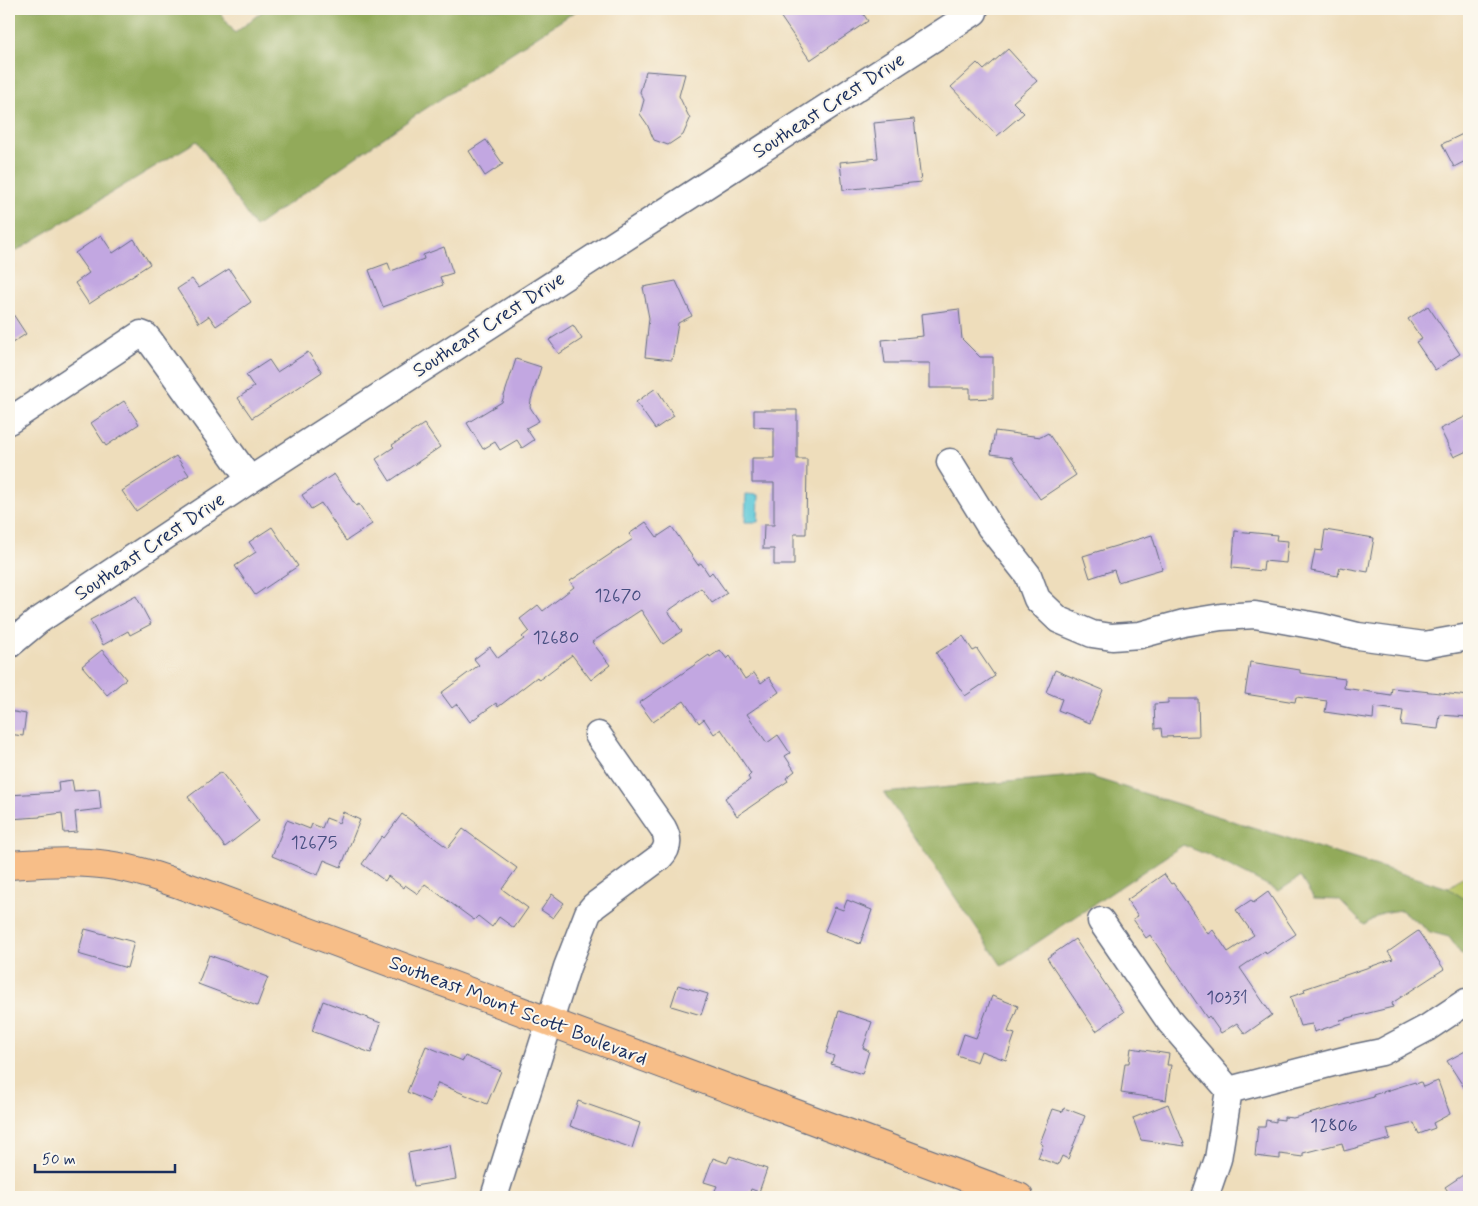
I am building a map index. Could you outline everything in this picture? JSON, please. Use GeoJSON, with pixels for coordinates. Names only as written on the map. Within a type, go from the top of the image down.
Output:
{"type":"FeatureCollection","features":[{"type":"Feature","properties":{"kind":"main road","name":"Southeast Mount Scott Boulevard"},"geometry":{"type":"LineString","coordinates":[[9,865],[58,862],[108,865],[153,876],[215,897],[1019,1197]]}},
{"type":"Feature","properties":{"kind":"street","name":"Southeast Crest Drive"},"geometry":{"type":"LineString","coordinates":[[9,645],[38,622],[250,480],[974,12]]}},
{"type":"Feature","properties":{"kind":"street"},"geometry":{"type":"LineString","coordinates":[[9,421],[141,334],[150,341],[250,480]]}},
{"type":"Feature","properties":{"kind":"street"},"geometry":{"type":"LineString","coordinates":[[950,462],[990,527],[1028,575],[1037,598],[1059,620],[1092,634],[1112,637],[1140,635],[1202,620],[1255,615],[1322,627],[1358,636],[1424,645],[1469,636]]}},
{"type":"Feature","properties":{"kind":"street"},"geometry":{"type":"LineString","coordinates":[[494,1197],[567,968],[588,913],[594,906],[660,857],[665,852],[668,843],[667,835],[598,735]]}},
{"type":"Feature","properties":{"kind":"street"},"geometry":{"type":"LineString","coordinates":[[1102,921],[1170,1022],[1229,1090]]}},
{"type":"Feature","properties":{"kind":"street"},"geometry":{"type":"LineString","coordinates":[[1229,1090],[1382,1052],[1428,1028],[1466,1002]]}},
{"type":"Feature","properties":{"kind":"street"},"geometry":{"type":"LineString","coordinates":[[1205,1197],[1218,1159],[1229,1090]]}},
{"type":"Feature","properties":{"kind":"green space"},"geometry":{"type":"Polygon","coordinates":[[[9,9],[217,9],[235,33],[265,9],[579,9],[422,111],[255,227],[197,141],[9,255],[9,9]]]}},
{"type":"Feature","properties":{"kind":"green space"},"geometry":{"type":"Polygon","coordinates":[[[1085,775],[1448,888],[1469,902],[1469,960],[1461,954],[1449,937],[1430,932],[1401,910],[1382,913],[1364,925],[1339,900],[1314,899],[1300,877],[1279,891],[1210,856],[1183,845],[1002,966],[884,793],[1085,775]]]}},
{"type":"Feature","properties":{"kind":"green space"},"geometry":{"type":"Polygon","coordinates":[[[1469,873],[1469,902],[1448,888],[1469,873]]]}},
{"type":"Feature","properties":{"kind":"water"},"geometry":{"type":"Polygon","coordinates":[[[746,494],[759,495],[758,522],[745,522],[746,494]]]}},
{"type":"Feature","properties":{"kind":"building"},"geometry":{"type":"Polygon","coordinates":[[[791,9],[860,9],[868,21],[810,60],[780,16],[791,9]]]}},
{"type":"Feature","properties":{"kind":"building"},"geometry":{"type":"Polygon","coordinates":[[[1008,49],[1037,81],[1013,102],[1024,113],[997,136],[951,87],[977,63],[984,70],[1008,49]]]}},
{"type":"Feature","properties":{"kind":"building"},"geometry":{"type":"Polygon","coordinates":[[[646,71],[685,74],[679,96],[690,119],[683,135],[668,145],[654,140],[640,114],[644,100],[640,92],[646,71]]]}},
{"type":"Feature","properties":{"kind":"building"},"geometry":{"type":"Polygon","coordinates":[[[914,119],[921,182],[843,190],[840,162],[878,158],[874,123],[914,119]]]}},
{"type":"Feature","properties":{"kind":"building"},"geometry":{"type":"Polygon","coordinates":[[[1469,131],[1469,159],[1454,167],[1442,144],[1469,131]]]}},
{"type":"Feature","properties":{"kind":"building"},"geometry":{"type":"Polygon","coordinates":[[[486,140],[503,164],[485,176],[469,151],[486,140]]]}},
{"type":"Feature","properties":{"kind":"building"},"geometry":{"type":"Polygon","coordinates":[[[101,235],[113,253],[134,239],[150,264],[89,304],[75,283],[89,273],[75,253],[101,235]]]}},
{"type":"Feature","properties":{"kind":"building"},"geometry":{"type":"Polygon","coordinates":[[[444,247],[453,273],[440,277],[443,285],[383,307],[369,270],[388,263],[391,271],[424,259],[423,255],[444,247]]]}},
{"type":"Feature","properties":{"kind":"building"},"geometry":{"type":"Polygon","coordinates":[[[229,269],[251,302],[216,326],[209,316],[199,323],[177,289],[192,279],[199,288],[229,269]]]}},
{"type":"Feature","properties":{"kind":"building"},"geometry":{"type":"Polygon","coordinates":[[[676,281],[692,316],[678,323],[672,360],[645,357],[649,318],[643,287],[676,281]]]}},
{"type":"Feature","properties":{"kind":"building"},"geometry":{"type":"Polygon","coordinates":[[[1428,306],[1460,354],[1435,370],[1416,342],[1422,339],[1408,319],[1428,306]]]}},
{"type":"Feature","properties":{"kind":"building"},"geometry":{"type":"Polygon","coordinates":[[[9,308],[26,334],[9,345],[9,308]]]}},
{"type":"Feature","properties":{"kind":"building"},"geometry":{"type":"Polygon","coordinates":[[[959,309],[962,339],[980,357],[993,357],[993,398],[970,399],[970,388],[930,388],[930,363],[885,363],[882,340],[923,336],[921,314],[959,309]]]}},
{"type":"Feature","properties":{"kind":"building"},"geometry":{"type":"Polygon","coordinates":[[[573,325],[582,339],[559,354],[549,340],[573,325]]]}},
{"type":"Feature","properties":{"kind":"building"},"geometry":{"type":"Polygon","coordinates":[[[308,352],[322,372],[252,418],[238,398],[254,387],[246,375],[269,360],[277,372],[308,352]]]}},
{"type":"Feature","properties":{"kind":"building"},"geometry":{"type":"Polygon","coordinates":[[[516,359],[541,367],[530,407],[539,421],[526,428],[534,440],[522,448],[517,440],[500,450],[495,442],[483,449],[467,423],[502,402],[516,359]]]}},
{"type":"Feature","properties":{"kind":"building"},"geometry":{"type":"Polygon","coordinates":[[[656,388],[674,416],[655,429],[636,402],[656,388]]]}},
{"type":"Feature","properties":{"kind":"building"},"geometry":{"type":"Polygon","coordinates":[[[124,401],[139,424],[106,446],[91,423],[124,401]]]}},
{"type":"Feature","properties":{"kind":"building"},"geometry":{"type":"Polygon","coordinates":[[[754,410],[797,410],[797,459],[807,459],[806,534],[794,534],[794,565],[774,565],[774,549],[763,549],[764,525],[774,525],[774,483],[752,483],[752,458],[774,458],[774,428],[754,427],[754,410]]]}},
{"type":"Feature","properties":{"kind":"building"},"geometry":{"type":"Polygon","coordinates":[[[1469,415],[1469,450],[1454,457],[1440,429],[1469,415]]]}},
{"type":"Feature","properties":{"kind":"building"},"geometry":{"type":"Polygon","coordinates":[[[424,424],[440,447],[390,481],[376,459],[394,447],[392,445],[424,424]]]}},
{"type":"Feature","properties":{"kind":"building"},"geometry":{"type":"Polygon","coordinates":[[[995,431],[1041,437],[1048,433],[1076,475],[1040,499],[1012,457],[991,454],[995,431]]]}},
{"type":"Feature","properties":{"kind":"building"},"geometry":{"type":"Polygon","coordinates":[[[176,456],[189,475],[136,511],[122,491],[176,456]]]}},
{"type":"Feature","properties":{"kind":"building"},"geometry":{"type":"Polygon","coordinates":[[[334,474],[356,506],[359,504],[372,524],[346,541],[321,503],[311,509],[302,495],[334,474]]]}},
{"type":"Feature","properties":{"kind":"building"},"geometry":{"type":"Polygon","coordinates":[[[646,522],[657,537],[672,527],[698,565],[701,563],[709,575],[712,572],[727,593],[712,603],[701,588],[668,611],[682,631],[663,644],[641,610],[592,642],[610,665],[591,680],[572,655],[539,680],[537,677],[498,707],[496,703],[470,722],[457,704],[452,708],[441,693],[479,665],[474,659],[490,647],[498,658],[524,639],[522,637],[529,631],[520,619],[538,605],[543,611],[574,587],[570,581],[633,539],[629,534],[646,522]]]}},
{"type":"Feature","properties":{"kind":"building"},"geometry":{"type":"Polygon","coordinates":[[[272,527],[298,566],[255,595],[235,566],[256,552],[249,542],[272,527]]]}},
{"type":"Feature","properties":{"kind":"building"},"geometry":{"type":"Polygon","coordinates":[[[1325,530],[1374,538],[1368,572],[1340,567],[1338,576],[1311,571],[1315,550],[1322,551],[1325,530]]]}},
{"type":"Feature","properties":{"kind":"building"},"geometry":{"type":"Polygon","coordinates":[[[1235,531],[1277,535],[1276,540],[1288,541],[1286,563],[1264,561],[1263,571],[1232,568],[1235,531]]]}},
{"type":"Feature","properties":{"kind":"building"},"geometry":{"type":"Polygon","coordinates":[[[1152,535],[1162,569],[1118,582],[1114,570],[1090,578],[1083,556],[1152,535]]]}},
{"type":"Feature","properties":{"kind":"building"},"geometry":{"type":"Polygon","coordinates":[[[136,596],[151,624],[130,635],[128,631],[103,645],[90,620],[136,596]]]}},
{"type":"Feature","properties":{"kind":"building"},"geometry":{"type":"Polygon","coordinates":[[[963,636],[973,651],[977,649],[995,676],[965,696],[936,653],[963,636]]]}},
{"type":"Feature","properties":{"kind":"building"},"geometry":{"type":"Polygon","coordinates":[[[102,650],[126,679],[107,695],[82,666],[102,650]]]}},
{"type":"Feature","properties":{"kind":"building"},"geometry":{"type":"Polygon","coordinates":[[[720,650],[727,659],[730,656],[745,679],[754,673],[761,683],[769,677],[779,692],[747,714],[767,743],[778,735],[790,753],[785,756],[795,771],[786,778],[788,781],[737,816],[725,798],[750,780],[748,777],[751,774],[721,729],[714,734],[704,719],[699,723],[684,701],[653,722],[639,703],[709,655],[710,657],[720,650]]]}},
{"type":"Feature","properties":{"kind":"building"},"geometry":{"type":"Polygon","coordinates":[[[1250,662],[1300,670],[1300,673],[1345,679],[1344,688],[1391,695],[1392,688],[1469,696],[1469,717],[1440,715],[1438,729],[1401,725],[1403,711],[1374,707],[1373,719],[1325,712],[1327,701],[1296,697],[1295,702],[1245,694],[1250,662]]]}},
{"type":"Feature","properties":{"kind":"building"},"geometry":{"type":"Polygon","coordinates":[[[1055,670],[1103,690],[1090,723],[1058,710],[1062,699],[1046,692],[1055,670]]]}},
{"type":"Feature","properties":{"kind":"building"},"geometry":{"type":"Polygon","coordinates":[[[1168,699],[1198,699],[1199,736],[1162,737],[1161,728],[1155,729],[1154,704],[1168,703],[1168,699]]]}},
{"type":"Feature","properties":{"kind":"building"},"geometry":{"type":"Polygon","coordinates":[[[9,711],[26,714],[23,736],[9,734],[9,711]]]}},
{"type":"Feature","properties":{"kind":"building"},"geometry":{"type":"Polygon","coordinates":[[[221,772],[259,821],[225,847],[188,797],[221,772]]]}},
{"type":"Feature","properties":{"kind":"building"},"geometry":{"type":"Polygon","coordinates":[[[72,780],[74,791],[99,789],[101,809],[75,812],[77,832],[64,833],[62,813],[9,819],[9,795],[59,792],[58,782],[72,780]]]}},
{"type":"Feature","properties":{"kind":"building"},"geometry":{"type":"Polygon","coordinates":[[[343,812],[360,820],[341,867],[324,860],[318,875],[272,856],[287,820],[310,829],[312,824],[322,828],[326,818],[339,823],[343,812]]]}},
{"type":"Feature","properties":{"kind":"building"},"geometry":{"type":"Polygon","coordinates":[[[402,814],[448,848],[463,829],[517,868],[502,889],[528,908],[514,928],[499,917],[492,927],[478,916],[474,920],[425,884],[418,894],[405,885],[404,888],[388,876],[385,881],[362,864],[382,836],[384,838],[402,814]]]}},
{"type":"Feature","properties":{"kind":"building"},"geometry":{"type":"Polygon","coordinates":[[[1164,874],[1171,884],[1173,883],[1208,934],[1213,930],[1228,952],[1254,935],[1236,910],[1251,900],[1253,903],[1268,892],[1296,934],[1266,954],[1265,951],[1240,968],[1272,1015],[1245,1034],[1237,1023],[1221,1033],[1209,1016],[1207,1018],[1150,935],[1146,938],[1133,919],[1138,916],[1127,900],[1164,874]]]}},
{"type":"Feature","properties":{"kind":"building"},"geometry":{"type":"Polygon","coordinates":[[[552,894],[564,903],[553,918],[541,910],[552,894]]]}},
{"type":"Feature","properties":{"kind":"building"},"geometry":{"type":"Polygon","coordinates":[[[847,900],[872,910],[860,944],[825,931],[835,907],[843,910],[847,900]]]}},
{"type":"Feature","properties":{"kind":"building"},"geometry":{"type":"Polygon","coordinates":[[[85,929],[134,942],[127,968],[78,954],[85,929]]]}},
{"type":"Feature","properties":{"kind":"building"},"geometry":{"type":"Polygon","coordinates":[[[1418,931],[1444,969],[1392,1003],[1393,1007],[1340,1020],[1341,1023],[1314,1032],[1312,1024],[1300,1026],[1290,997],[1305,992],[1304,989],[1393,959],[1388,952],[1418,931]]]}},
{"type":"Feature","properties":{"kind":"building"},"geometry":{"type":"Polygon","coordinates":[[[1075,939],[1124,1012],[1096,1031],[1047,958],[1075,939]]]}},
{"type":"Feature","properties":{"kind":"building"},"geometry":{"type":"Polygon","coordinates":[[[209,955],[268,977],[257,1006],[198,984],[209,955]]]}},
{"type":"Feature","properties":{"kind":"building"},"geometry":{"type":"Polygon","coordinates":[[[678,985],[708,994],[701,1015],[671,1006],[678,985]]]}},
{"type":"Feature","properties":{"kind":"building"},"geometry":{"type":"Polygon","coordinates":[[[992,996],[1018,1006],[1008,1032],[1015,1034],[1006,1060],[981,1051],[977,1062],[957,1055],[964,1034],[976,1038],[992,996]]]}},
{"type":"Feature","properties":{"kind":"building"},"geometry":{"type":"Polygon","coordinates":[[[323,1001],[381,1023],[371,1053],[312,1031],[323,1001]]]}},
{"type":"Feature","properties":{"kind":"building"},"geometry":{"type":"Polygon","coordinates":[[[839,1011],[872,1022],[863,1048],[869,1051],[862,1074],[831,1064],[834,1056],[826,1053],[839,1011]]]}},
{"type":"Feature","properties":{"kind":"building"},"geometry":{"type":"Polygon","coordinates":[[[426,1046],[463,1061],[465,1056],[501,1071],[487,1104],[438,1083],[430,1102],[407,1092],[426,1046]]]}},
{"type":"Feature","properties":{"kind":"building"},"geometry":{"type":"Polygon","coordinates":[[[1131,1048],[1169,1054],[1167,1065],[1171,1065],[1166,1100],[1121,1093],[1125,1063],[1129,1063],[1131,1048]]]}},
{"type":"Feature","properties":{"kind":"building"},"geometry":{"type":"Polygon","coordinates":[[[1469,1049],[1469,1095],[1447,1061],[1469,1049]]]}},
{"type":"Feature","properties":{"kind":"building"},"geometry":{"type":"Polygon","coordinates":[[[1438,1081],[1450,1114],[1433,1123],[1435,1128],[1419,1134],[1414,1123],[1387,1129],[1390,1139],[1344,1151],[1342,1143],[1303,1153],[1303,1157],[1280,1154],[1280,1159],[1255,1156],[1258,1127],[1265,1127],[1266,1120],[1276,1122],[1276,1119],[1284,1120],[1284,1117],[1293,1118],[1374,1097],[1373,1095],[1415,1082],[1416,1084],[1421,1082],[1423,1087],[1438,1081]]]}},
{"type":"Feature","properties":{"kind":"building"},"geometry":{"type":"Polygon","coordinates":[[[578,1101],[640,1123],[632,1148],[570,1126],[578,1101]]]}},
{"type":"Feature","properties":{"kind":"building"},"geometry":{"type":"Polygon","coordinates":[[[1168,1104],[1185,1146],[1141,1140],[1133,1118],[1168,1104]]]}},
{"type":"Feature","properties":{"kind":"building"},"geometry":{"type":"Polygon","coordinates":[[[1064,1108],[1085,1116],[1068,1159],[1062,1156],[1058,1165],[1038,1158],[1043,1145],[1040,1143],[1053,1109],[1063,1112],[1064,1108]]]}},
{"type":"Feature","properties":{"kind":"building"},"geometry":{"type":"Polygon","coordinates":[[[450,1145],[456,1179],[414,1186],[408,1153],[450,1145]]]}},
{"type":"Feature","properties":{"kind":"building"},"geometry":{"type":"Polygon","coordinates":[[[730,1156],[767,1169],[759,1192],[751,1189],[748,1197],[712,1197],[717,1186],[704,1182],[713,1158],[727,1163],[730,1156]]]}},
{"type":"Feature","properties":{"kind":"building"},"geometry":{"type":"Polygon","coordinates":[[[1469,1171],[1469,1197],[1452,1197],[1445,1187],[1469,1171]]]}}]}
